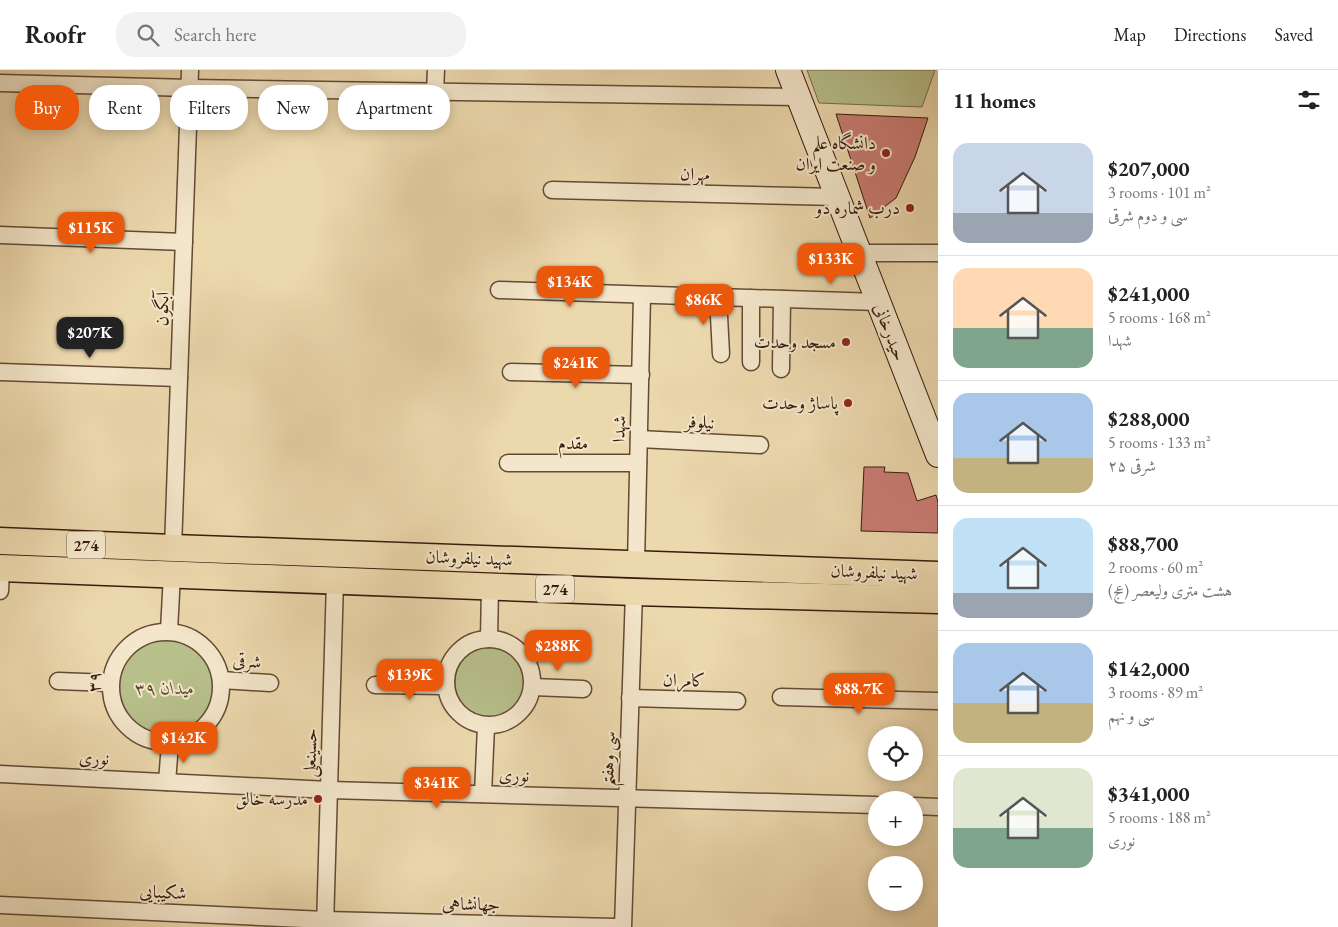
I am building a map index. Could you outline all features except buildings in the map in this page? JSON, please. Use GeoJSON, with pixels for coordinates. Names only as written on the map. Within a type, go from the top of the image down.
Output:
{"type":"FeatureCollection","features":[{"type":"Feature","properties":{"kind":"main road","name":"حیدرخانی"},"geometry":{"type":"LineString","coordinates":[[788,70],[936,447]]}},
{"type":"Feature","properties":{"kind":"main road","name":"شهید نیلفروشان"},"geometry":{"type":"LineString","coordinates":[[0,541],[938,575]]}},
{"type":"Feature","properties":{"kind":"main road"},"geometry":{"type":"LineString","coordinates":[[172,574],[173,548]]}},
{"type":"Feature","properties":{"kind":"main road"},"geometry":{"type":"LineString","coordinates":[[634,592],[636,564]]}},
{"type":"Feature","properties":{"kind":"main road","name":"274"},"geometry":{"type":"LineString","coordinates":[[0,575],[172,574],[634,592],[938,600]]}},
{"type":"Feature","properties":{"kind":"street","name":"آبگون"},"geometry":{"type":"LineString","coordinates":[[190,70],[190,85]]}},
{"type":"Feature","properties":{"kind":"street"},"geometry":{"type":"LineString","coordinates":[[435,85],[436,70]]}},
{"type":"Feature","properties":{"kind":"street"},"geometry":{"type":"LineString","coordinates":[[0,83],[170,87]]}},
{"type":"Feature","properties":{"kind":"street"},"geometry":{"type":"LineString","coordinates":[[248,89],[338,90]]}},
{"type":"Feature","properties":{"kind":"street"},"geometry":{"type":"LineString","coordinates":[[450,92],[799,97]]}},
{"type":"Feature","properties":{"kind":"street","name":"آبگون"},"geometry":{"type":"LineString","coordinates":[[173,548],[188,130]]}},
{"type":"Feature","properties":{"kind":"street","name":"مهران"},"geometry":{"type":"LineString","coordinates":[[552,190],[838,197]]}},
{"type":"Feature","properties":{"kind":"street"},"geometry":{"type":"LineString","coordinates":[[0,235],[184,242]]}},
{"type":"Feature","properties":{"kind":"street"},"geometry":{"type":"LineString","coordinates":[[860,253],[938,253]]}},
{"type":"Feature","properties":{"kind":"street"},"geometry":{"type":"LineString","coordinates":[[499,290],[878,302]]}},
{"type":"Feature","properties":{"kind":"street","name":"شهدا"},"geometry":{"type":"LineString","coordinates":[[636,564],[642,295]]}},
{"type":"Feature","properties":{"kind":"street"},"geometry":{"type":"LineString","coordinates":[[718,297],[722,354]]}},
{"type":"Feature","properties":{"kind":"street"},"geometry":{"type":"LineString","coordinates":[[750,298],[751,362]]}},
{"type":"Feature","properties":{"kind":"street"},"geometry":{"type":"LineString","coordinates":[[781,369],[782,299]]}},
{"type":"Feature","properties":{"kind":"street"},"geometry":{"type":"LineString","coordinates":[[0,372],[179,378]]}},
{"type":"Feature","properties":{"kind":"street"},"geometry":{"type":"LineString","coordinates":[[511,372],[640,375]]}},
{"type":"Feature","properties":{"kind":"street","name":"نیلوفر"},"geometry":{"type":"LineString","coordinates":[[639,439],[760,445]]}},
{"type":"Feature","properties":{"kind":"street","name":"مقدم"},"geometry":{"type":"LineString","coordinates":[[508,463],[638,464]]}},
{"type":"Feature","properties":{"kind":"street"},"geometry":{"type":"LineString","coordinates":[[167,782],[170,744],[191,736],[205,726],[215,712],[220,696],[221,680],[215,661],[204,646],[188,636],[169,631],[172,574]]}},
{"type":"Feature","properties":{"kind":"street","name":"حسینعلی"},"geometry":{"type":"LineString","coordinates":[[325,924],[335,580]]}},
{"type":"Feature","properties":{"kind":"street"},"geometry":{"type":"LineString","coordinates":[[489,639],[490,586]]}},
{"type":"Feature","properties":{"kind":"street","name":"سی وهفتم"},"geometry":{"type":"LineString","coordinates":[[623,927],[634,592]]}},
{"type":"Feature","properties":{"kind":"street","name":"۳۹"},"geometry":{"type":"LineString","coordinates":[[169,631],[152,633],[136,640],[123,651],[114,666],[110,683],[111,700],[118,715],[128,728],[142,737],[170,744]]}},
{"type":"Feature","properties":{"kind":"street"},"geometry":{"type":"LineString","coordinates":[[489,639],[505,642],[518,649],[527,660],[532,673],[533,687],[529,700],[522,711],[512,720],[499,725],[486,726],[472,722],[460,715],[451,703],[444,686],[449,664],[456,654],[466,645],[478,640],[489,639]]}},
{"type":"Feature","properties":{"kind":"street","name":"شرقی"},"geometry":{"type":"LineString","coordinates":[[221,680],[270,683]]}},
{"type":"Feature","properties":{"kind":"street"},"geometry":{"type":"LineString","coordinates":[[58,681],[110,683]]}},
{"type":"Feature","properties":{"kind":"street"},"geometry":{"type":"LineString","coordinates":[[375,685],[444,686]]}},
{"type":"Feature","properties":{"kind":"street"},"geometry":{"type":"LineString","coordinates":[[533,687],[583,689]]}},
{"type":"Feature","properties":{"kind":"street"},"geometry":{"type":"LineString","coordinates":[[781,697],[938,701]]}},
{"type":"Feature","properties":{"kind":"street","name":"کامران"},"geometry":{"type":"LineString","coordinates":[[630,698],[737,701]]}},
{"type":"Feature","properties":{"kind":"street"},"geometry":{"type":"LineString","coordinates":[[483,794],[486,726]]}},
{"type":"Feature","properties":{"kind":"street","name":"نوری"},"geometry":{"type":"LineString","coordinates":[[0,774],[329,790],[868,805]]}},
{"type":"Feature","properties":{"kind":"street"},"geometry":{"type":"LineString","coordinates":[[923,806],[938,807]]}},
{"type":"Feature","properties":{"kind":"street","name":"شکیبایی"},"geometry":{"type":"LineString","coordinates":[[0,905],[157,920],[325,924]]}},
{"type":"Feature","properties":{"kind":"street","name":"جهانشاهی"},"geometry":{"type":"LineString","coordinates":[[325,924],[615,927]]}},
{"type":"Feature","properties":{"kind":"green space"},"geometry":{"type":"Polygon","coordinates":[[[807,70],[935,70],[922,107],[819,103],[807,70]]]}},
{"type":"Feature","properties":{"kind":"green space","name":"میدان ۳۹"},"geometry":{"type":"Polygon","coordinates":[[[169,631],[215,661],[215,712],[191,736],[153,740],[128,728],[110,683],[123,651],[169,631]]]}},
{"type":"Feature","properties":{"kind":"green space"},"geometry":{"type":"Polygon","coordinates":[[[490,647],[503,650],[515,657],[522,669],[525,682],[522,695],[515,707],[503,714],[490,717],[477,714],[465,707],[458,695],[455,682],[458,669],[465,657],[477,650],[490,647]]]}},
{"type":"Feature","properties":{"kind":"place","name":"دانشگاه علم و صنعت ایران"},"geometry":{"type":"Point","coordinates":[886,153]}},
{"type":"Feature","properties":{"kind":"place","name":"درب شماره دو"},"geometry":{"type":"Point","coordinates":[910,208]}},
{"type":"Feature","properties":{"kind":"place","name":"مسجد وحدت"},"geometry":{"type":"Point","coordinates":[846,342]}},
{"type":"Feature","properties":{"kind":"place","name":"پاساژ وحدت"},"geometry":{"type":"Point","coordinates":[848,403]}},
{"type":"Feature","properties":{"kind":"place","name":"مدرسه خالق"},"geometry":{"type":"Point","coordinates":[318,799]}}]}
